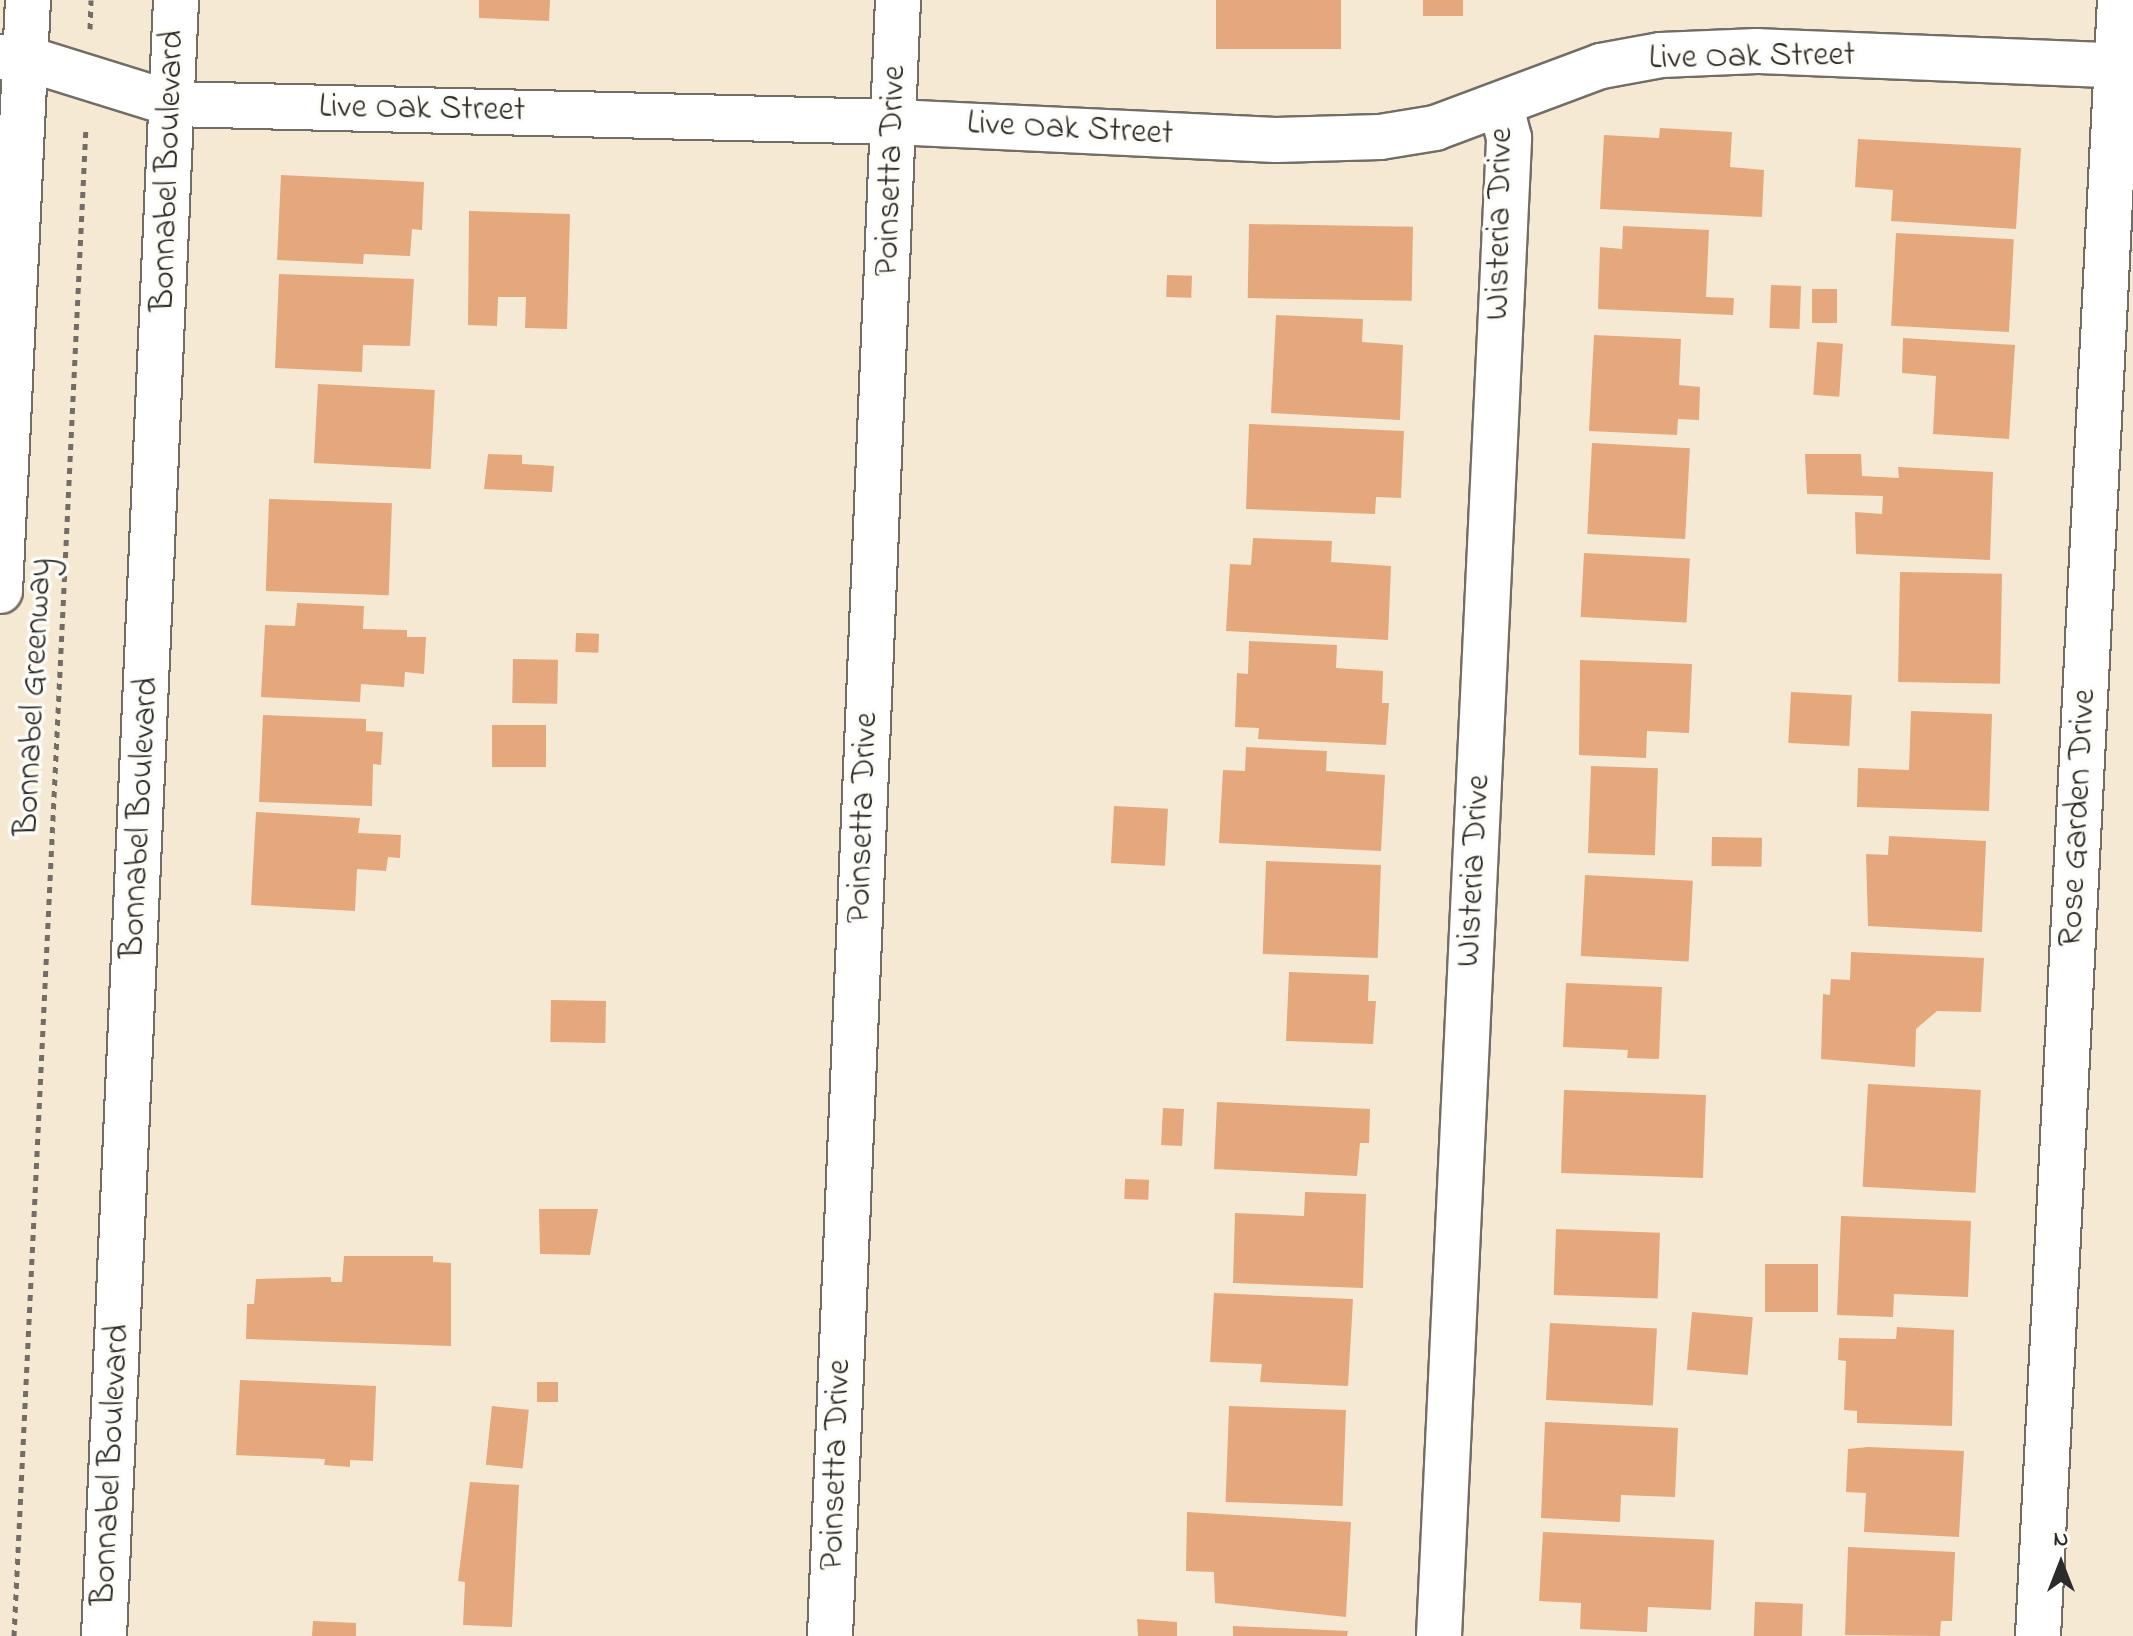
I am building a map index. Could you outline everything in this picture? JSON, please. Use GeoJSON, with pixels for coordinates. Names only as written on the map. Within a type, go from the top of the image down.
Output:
{"type":"FeatureCollection","features":[{"type":"Feature","properties":{"kind":"street"},"geometry":{"type":"LineString","coordinates":[[0,591],[13,57],[28,0]]}},
{"type":"Feature","properties":{"kind":"street","name":"Bonnabel Boulevard"},"geometry":{"type":"LineString","coordinates":[[104,1636],[176,0]]}},
{"type":"Feature","properties":{"kind":"street","name":"Poinsetta Drive"},"geometry":{"type":"LineString","coordinates":[[830,1636],[898,0]]}},
{"type":"Feature","properties":{"kind":"street","name":"Rose Garden Drive"},"geometry":{"type":"LineString","coordinates":[[2038,1636],[2125,66],[2120,0]]}},
{"type":"Feature","properties":{"kind":"street","name":"Live Oak Street"},"geometry":{"type":"LineString","coordinates":[[13,57],[173,104],[894,122],[1276,140],[1380,137],[1435,128],[1501,107],[1601,66],[1661,55],[1757,51],[2125,66]]}},
{"type":"Feature","properties":{"kind":"street","name":"Wisteria Drive"},"geometry":{"type":"LineString","coordinates":[[1439,1636],[1509,138],[1501,107]]}},
{"type":"Feature","properties":{"kind":"path","name":"Bonnabel Greenway"},"geometry":{"type":"LineString","coordinates":[[14,1636],[91,0]]}},
{"type":"Feature","properties":{"kind":"building"},"geometry":{"type":"Polygon","coordinates":[[[479,0],[550,0],[549,21],[479,18],[479,0]]]}},
{"type":"Feature","properties":{"kind":"building"},"geometry":{"type":"Polygon","coordinates":[[[1216,0],[1341,0],[1341,49],[1216,49],[1216,0]]]}},
{"type":"Feature","properties":{"kind":"building"},"geometry":{"type":"Polygon","coordinates":[[[1423,0],[1463,0],[1463,16],[1423,16],[1423,0]]]}},
{"type":"Feature","properties":{"kind":"building"},"geometry":{"type":"Polygon","coordinates":[[[1660,128],[1732,132],[1730,167],[1764,170],[1762,217],[1600,209],[1604,135],[1659,138],[1660,128]]]}},
{"type":"Feature","properties":{"kind":"building"},"geometry":{"type":"Polygon","coordinates":[[[1858,139],[2021,148],[2016,229],[1891,221],[1893,190],[1855,187],[1858,139]]]}},
{"type":"Feature","properties":{"kind":"building"},"geometry":{"type":"Polygon","coordinates":[[[281,175],[424,182],[422,230],[412,229],[410,256],[364,254],[363,264],[277,260],[281,175]]]}},
{"type":"Feature","properties":{"kind":"building"},"geometry":{"type":"Polygon","coordinates":[[[469,211],[570,214],[567,329],[525,328],[526,297],[498,297],[497,326],[468,325],[469,211]]]}},
{"type":"Feature","properties":{"kind":"building"},"geometry":{"type":"Polygon","coordinates":[[[1249,224],[1413,227],[1412,301],[1248,298],[1249,224]]]}},
{"type":"Feature","properties":{"kind":"building"},"geometry":{"type":"Polygon","coordinates":[[[1623,226],[1709,230],[1706,297],[1734,298],[1733,315],[1598,309],[1600,247],[1622,249],[1623,226]]]}},
{"type":"Feature","properties":{"kind":"building"},"geometry":{"type":"Polygon","coordinates":[[[1896,233],[2014,239],[2009,332],[1891,326],[1896,233]]]}},
{"type":"Feature","properties":{"kind":"building"},"geometry":{"type":"Polygon","coordinates":[[[279,274],[414,279],[410,346],[363,345],[362,372],[275,368],[279,274]]]}},
{"type":"Feature","properties":{"kind":"building"},"geometry":{"type":"Polygon","coordinates":[[[1167,275],[1192,276],[1191,298],[1166,297],[1167,275]]]}},
{"type":"Feature","properties":{"kind":"building"},"geometry":{"type":"Polygon","coordinates":[[[1771,285],[1801,286],[1799,329],[1769,328],[1771,285]]]}},
{"type":"Feature","properties":{"kind":"building"},"geometry":{"type":"Polygon","coordinates":[[[1812,289],[1837,289],[1837,323],[1812,323],[1812,289]]]}},
{"type":"Feature","properties":{"kind":"building"},"geometry":{"type":"Polygon","coordinates":[[[1276,315],[1363,319],[1362,342],[1403,345],[1400,420],[1271,413],[1276,315]]]}},
{"type":"Feature","properties":{"kind":"building"},"geometry":{"type":"Polygon","coordinates":[[[1594,335],[1681,339],[1679,385],[1700,387],[1699,420],[1678,419],[1677,435],[1589,431],[1594,335]]]}},
{"type":"Feature","properties":{"kind":"building"},"geometry":{"type":"Polygon","coordinates":[[[1903,338],[2015,345],[2009,439],[1933,434],[1936,376],[1902,373],[1903,338]]]}},
{"type":"Feature","properties":{"kind":"building"},"geometry":{"type":"Polygon","coordinates":[[[1817,342],[1843,344],[1839,397],[1813,395],[1817,342]]]}},
{"type":"Feature","properties":{"kind":"building"},"geometry":{"type":"Polygon","coordinates":[[[318,384],[435,390],[431,469],[314,463],[318,384]]]}},
{"type":"Feature","properties":{"kind":"building"},"geometry":{"type":"Polygon","coordinates":[[[1249,424],[1404,431],[1401,498],[1376,497],[1375,514],[1246,509],[1249,424]]]}},
{"type":"Feature","properties":{"kind":"building"},"geometry":{"type":"Polygon","coordinates":[[[1592,443],[1690,448],[1685,539],[1587,534],[1592,443]]]}},
{"type":"Feature","properties":{"kind":"building"},"geometry":{"type":"Polygon","coordinates":[[[488,454],[522,455],[522,464],[554,466],[552,492],[484,489],[488,454]]]}},
{"type":"Feature","properties":{"kind":"building"},"geometry":{"type":"Polygon","coordinates":[[[1805,454],[1861,454],[1862,476],[1899,478],[1898,467],[1993,472],[1990,560],[1856,554],[1855,512],[1882,514],[1883,496],[1807,494],[1805,454]]]}},
{"type":"Feature","properties":{"kind":"building"},"geometry":{"type":"Polygon","coordinates":[[[269,499],[392,503],[389,595],[266,591],[269,499]]]}},
{"type":"Feature","properties":{"kind":"building"},"geometry":{"type":"Polygon","coordinates":[[[1253,538],[1332,541],[1331,562],[1391,566],[1388,640],[1226,631],[1230,564],[1251,565],[1253,538]]]}},
{"type":"Feature","properties":{"kind":"building"},"geometry":{"type":"Polygon","coordinates":[[[1584,553],[1690,559],[1687,622],[1581,617],[1584,553]]]}},
{"type":"Feature","properties":{"kind":"building"},"geometry":{"type":"Polygon","coordinates":[[[1900,572],[2002,574],[2000,684],[1898,682],[1900,572]]]}},
{"type":"Feature","properties":{"kind":"building"},"geometry":{"type":"Polygon","coordinates":[[[297,603],[364,606],[363,629],[407,630],[407,637],[426,637],[424,674],[405,672],[404,687],[361,684],[360,702],[261,697],[265,625],[295,626],[297,603]]]}},
{"type":"Feature","properties":{"kind":"building"},"geometry":{"type":"Polygon","coordinates":[[[576,633],[599,634],[598,653],[575,652],[576,633]]]}},
{"type":"Feature","properties":{"kind":"building"},"geometry":{"type":"Polygon","coordinates":[[[1249,641],[1337,645],[1336,668],[1383,671],[1382,703],[1389,703],[1386,745],[1258,739],[1259,728],[1235,727],[1237,673],[1248,674],[1249,641]]]}},
{"type":"Feature","properties":{"kind":"building"},"geometry":{"type":"Polygon","coordinates":[[[513,659],[558,660],[557,704],[512,703],[513,659]]]}},
{"type":"Feature","properties":{"kind":"building"},"geometry":{"type":"Polygon","coordinates":[[[1580,660],[1692,664],[1689,733],[1647,731],[1646,758],[1579,755],[1580,660]]]}},
{"type":"Feature","properties":{"kind":"building"},"geometry":{"type":"Polygon","coordinates":[[[1791,692],[1852,695],[1849,746],[1788,743],[1791,692]]]}},
{"type":"Feature","properties":{"kind":"building"},"geometry":{"type":"Polygon","coordinates":[[[1911,711],[1992,714],[1989,811],[1857,807],[1858,768],[1909,770],[1911,711]]]}},
{"type":"Feature","properties":{"kind":"building"},"geometry":{"type":"Polygon","coordinates":[[[263,715],[366,719],[366,731],[383,732],[381,765],[373,764],[372,806],[259,802],[263,715]]]}},
{"type":"Feature","properties":{"kind":"building"},"geometry":{"type":"Polygon","coordinates":[[[492,725],[546,725],[546,767],[492,767],[492,725]]]}},
{"type":"Feature","properties":{"kind":"building"},"geometry":{"type":"Polygon","coordinates":[[[1246,747],[1327,751],[1326,771],[1385,775],[1381,851],[1219,843],[1223,770],[1245,771],[1246,747]]]}},
{"type":"Feature","properties":{"kind":"building"},"geometry":{"type":"Polygon","coordinates":[[[1591,766],[1658,768],[1655,855],[1588,853],[1591,766]]]}},
{"type":"Feature","properties":{"kind":"building"},"geometry":{"type":"Polygon","coordinates":[[[1114,806],[1168,809],[1165,866],[1111,863],[1114,806]]]}},
{"type":"Feature","properties":{"kind":"building"},"geometry":{"type":"Polygon","coordinates":[[[256,812],[360,818],[358,833],[401,835],[400,858],[388,857],[386,871],[357,869],[355,911],[251,905],[256,812]]]}},
{"type":"Feature","properties":{"kind":"building"},"geometry":{"type":"Polygon","coordinates":[[[1889,836],[1986,841],[1982,932],[1868,926],[1866,854],[1888,855],[1889,836]]]}},
{"type":"Feature","properties":{"kind":"building"},"geometry":{"type":"Polygon","coordinates":[[[1712,837],[1762,838],[1761,867],[1711,866],[1712,837]]]}},
{"type":"Feature","properties":{"kind":"building"},"geometry":{"type":"Polygon","coordinates":[[[1266,861],[1381,865],[1378,958],[1263,954],[1266,861]]]}},
{"type":"Feature","properties":{"kind":"building"},"geometry":{"type":"Polygon","coordinates":[[[1585,875],[1693,881],[1689,962],[1581,956],[1585,875]]]}},
{"type":"Feature","properties":{"kind":"building"},"geometry":{"type":"Polygon","coordinates":[[[1851,952],[1984,958],[1981,1012],[1937,1011],[1916,1029],[1915,1067],[1821,1059],[1823,994],[1830,995],[1831,979],[1850,980],[1851,952]]]}},
{"type":"Feature","properties":{"kind":"building"},"geometry":{"type":"Polygon","coordinates":[[[1289,972],[1369,975],[1368,1001],[1376,1001],[1373,1044],[1286,1041],[1289,972]]]}},
{"type":"Feature","properties":{"kind":"building"},"geometry":{"type":"Polygon","coordinates":[[[1566,983],[1662,987],[1659,1059],[1627,1058],[1628,1050],[1563,1047],[1566,983]]]}},
{"type":"Feature","properties":{"kind":"building"},"geometry":{"type":"Polygon","coordinates":[[[551,1000],[606,1001],[605,1043],[550,1042],[551,1000]]]}},
{"type":"Feature","properties":{"kind":"building"},"geometry":{"type":"Polygon","coordinates":[[[1868,1084],[1981,1090],[1975,1193],[1863,1187],[1868,1084]]]}},
{"type":"Feature","properties":{"kind":"building"},"geometry":{"type":"Polygon","coordinates":[[[1564,1090],[1706,1095],[1703,1178],[1561,1173],[1564,1090]]]}},
{"type":"Feature","properties":{"kind":"building"},"geometry":{"type":"Polygon","coordinates":[[[1217,1102],[1370,1109],[1369,1143],[1360,1143],[1357,1176],[1214,1169],[1217,1102]]]}},
{"type":"Feature","properties":{"kind":"building"},"geometry":{"type":"Polygon","coordinates":[[[1163,1108],[1184,1109],[1182,1146],[1161,1145],[1163,1108]]]}},
{"type":"Feature","properties":{"kind":"building"},"geometry":{"type":"Polygon","coordinates":[[[1125,1179],[1149,1180],[1148,1200],[1124,1199],[1125,1179]]]}},
{"type":"Feature","properties":{"kind":"building"},"geometry":{"type":"Polygon","coordinates":[[[1305,1192],[1366,1194],[1363,1288],[1233,1283],[1235,1213],[1304,1216],[1305,1192]]]}},
{"type":"Feature","properties":{"kind":"building"},"geometry":{"type":"Polygon","coordinates":[[[539,1209],[598,1209],[590,1255],[540,1254],[539,1209]]]}},
{"type":"Feature","properties":{"kind":"building"},"geometry":{"type":"Polygon","coordinates":[[[1841,1216],[1971,1221],[1968,1297],[1894,1294],[1893,1317],[1837,1315],[1841,1216]]]}},
{"type":"Feature","properties":{"kind":"building"},"geometry":{"type":"Polygon","coordinates":[[[1556,1229],[1660,1233],[1658,1299],[1554,1295],[1556,1229]]]}},
{"type":"Feature","properties":{"kind":"building"},"geometry":{"type":"Polygon","coordinates":[[[344,1256],[433,1256],[433,1262],[451,1263],[451,1346],[246,1339],[247,1304],[254,1304],[256,1279],[331,1277],[331,1282],[342,1282],[344,1256]]]}},
{"type":"Feature","properties":{"kind":"building"},"geometry":{"type":"Polygon","coordinates":[[[1765,1264],[1818,1264],[1818,1312],[1765,1312],[1765,1264]]]}},
{"type":"Feature","properties":{"kind":"building"},"geometry":{"type":"Polygon","coordinates":[[[1214,1293],[1353,1299],[1348,1386],[1260,1382],[1262,1364],[1210,1362],[1214,1293]]]}},
{"type":"Feature","properties":{"kind":"building"},"geometry":{"type":"Polygon","coordinates":[[[1692,1312],[1753,1317],[1748,1375],[1687,1370],[1692,1312]]]}},
{"type":"Feature","properties":{"kind":"building"},"geometry":{"type":"Polygon","coordinates":[[[1550,1323],[1657,1329],[1653,1405],[1546,1400],[1550,1323]]]}},
{"type":"Feature","properties":{"kind":"building"},"geometry":{"type":"Polygon","coordinates":[[[1897,1327],[1954,1330],[1952,1426],[1857,1423],[1857,1411],[1844,1410],[1846,1361],[1838,1360],[1839,1338],[1896,1339],[1897,1327]]]}},
{"type":"Feature","properties":{"kind":"building"},"geometry":{"type":"Polygon","coordinates":[[[240,1380],[376,1386],[373,1461],[350,1460],[350,1467],[324,1465],[325,1459],[236,1455],[240,1380]]]}},
{"type":"Feature","properties":{"kind":"building"},"geometry":{"type":"Polygon","coordinates":[[[537,1382],[558,1382],[558,1402],[537,1402],[537,1382]]]}},
{"type":"Feature","properties":{"kind":"building"},"geometry":{"type":"Polygon","coordinates":[[[492,1406],[529,1410],[523,1469],[486,1465],[492,1406]]]}},
{"type":"Feature","properties":{"kind":"building"},"geometry":{"type":"Polygon","coordinates":[[[1229,1406],[1346,1410],[1343,1506],[1226,1502],[1229,1406]]]}},
{"type":"Feature","properties":{"kind":"building"},"geometry":{"type":"Polygon","coordinates":[[[1545,1422],[1678,1428],[1675,1497],[1621,1495],[1620,1522],[1541,1518],[1545,1422]]]}},
{"type":"Feature","properties":{"kind":"building"},"geometry":{"type":"Polygon","coordinates":[[[1848,1449],[1964,1451],[1959,1537],[1864,1532],[1866,1493],[1846,1492],[1848,1449]]]}},
{"type":"Feature","properties":{"kind":"building"},"geometry":{"type":"Polygon","coordinates":[[[470,1482],[519,1485],[512,1627],[463,1625],[465,1582],[458,1581],[470,1482]]]}},
{"type":"Feature","properties":{"kind":"building"},"geometry":{"type":"Polygon","coordinates":[[[1187,1512],[1351,1522],[1346,1617],[1215,1603],[1214,1572],[1186,1571],[1187,1512]]]}},
{"type":"Feature","properties":{"kind":"building"},"geometry":{"type":"Polygon","coordinates":[[[1543,1532],[1714,1540],[1711,1610],[1648,1607],[1647,1632],[1580,1629],[1581,1603],[1539,1601],[1543,1532]]]}},
{"type":"Feature","properties":{"kind":"building"},"geometry":{"type":"Polygon","coordinates":[[[1848,1547],[1955,1552],[1952,1621],[1941,1621],[1940,1636],[1845,1635],[1848,1547]]]}},
{"type":"Feature","properties":{"kind":"building"},"geometry":{"type":"Polygon","coordinates":[[[1755,1602],[1803,1604],[1802,1636],[1754,1636],[1755,1602]]]}},
{"type":"Feature","properties":{"kind":"building"},"geometry":{"type":"Polygon","coordinates":[[[1137,1619],[1177,1622],[1177,1636],[1138,1636],[1137,1619]]]}},
{"type":"Feature","properties":{"kind":"building"},"geometry":{"type":"Polygon","coordinates":[[[313,1621],[356,1623],[356,1636],[312,1636],[313,1621]]]}},
{"type":"Feature","properties":{"kind":"building"},"geometry":{"type":"Polygon","coordinates":[[[1233,1626],[1348,1631],[1347,1636],[1233,1636],[1233,1626]]]}}]}
